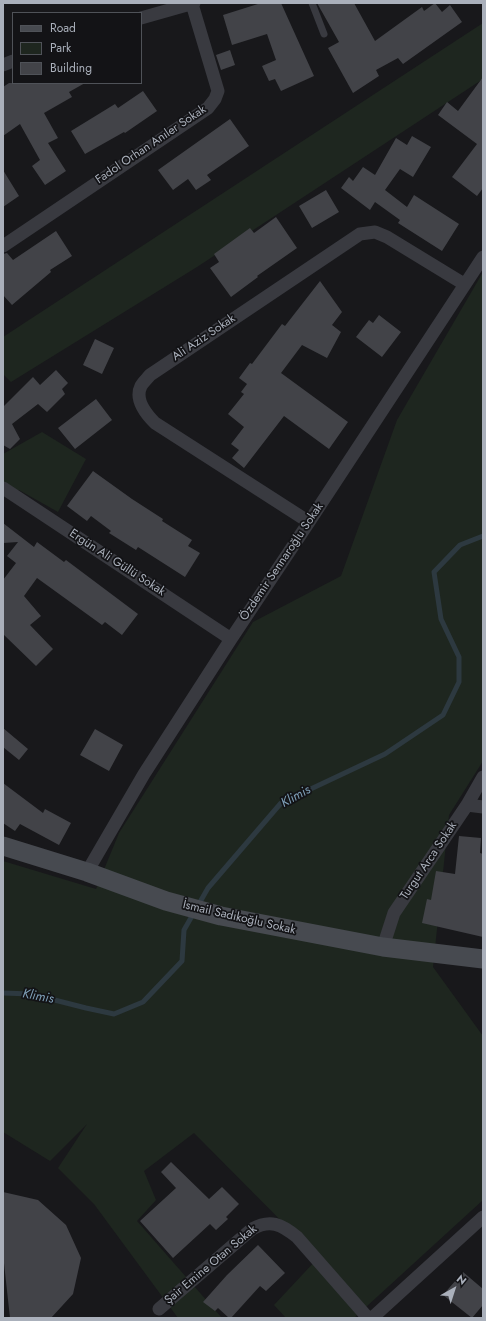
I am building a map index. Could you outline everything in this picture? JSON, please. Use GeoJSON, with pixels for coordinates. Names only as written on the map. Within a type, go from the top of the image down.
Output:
{"type":"FeatureCollection","features":[{"type":"Feature","properties":{"kind":"street"},"geometry":{"type":"LineString","coordinates":[[142,18],[193,3]]}},
{"type":"Feature","properties":{"kind":"street","name":"Fadol Orhan Anıler Sokak"},"geometry":{"type":"LineString","coordinates":[[3,246],[208,108],[215,99],[218,91],[193,3]]}},
{"type":"Feature","properties":{"kind":"street","name":"Ali Aziz Sokak"},"geometry":{"type":"LineString","coordinates":[[309,522],[155,423],[145,413],[141,405],[139,395],[141,386],[150,375],[360,234],[375,232],[387,237],[464,284]]}},
{"type":"Feature","properties":{"kind":"street","name":"Özdemir Sennaroğlu Sokak"},"geometry":{"type":"LineString","coordinates":[[87,872],[144,774],[231,639],[483,257]]}},
{"type":"Feature","properties":{"kind":"street","name":"Ergün Ali Güllü Sokak"},"geometry":{"type":"LineString","coordinates":[[3,488],[231,639]]}},
{"type":"Feature","properties":{"kind":"street","name":"Turgut Arca Sokak"},"geometry":{"type":"LineString","coordinates":[[383,947],[394,913],[467,805],[483,778]]}},
{"type":"Feature","properties":{"kind":"street"},"geometry":{"type":"LineString","coordinates":[[467,805],[483,807]]}},
{"type":"Feature","properties":{"kind":"street","name":"İsmail Sadıkoğlu Sokak"},"geometry":{"type":"LineString","coordinates":[[3,846],[87,872],[166,901],[221,916],[383,947],[483,959]]}},
{"type":"Feature","properties":{"kind":"street"},"geometry":{"type":"LineString","coordinates":[[372,1318],[483,1217]]}},
{"type":"Feature","properties":{"kind":"street","name":"Şair Emine Otan Sokak"},"geometry":{"type":"LineString","coordinates":[[159,1309],[252,1229],[268,1223],[283,1227],[297,1237],[368,1318]]}},
{"type":"Feature","properties":{"kind":"lane"},"geometry":{"type":"LineString","coordinates":[[312,3],[324,34]]}},
{"type":"Feature","properties":{"kind":"green space"},"geometry":{"type":"Polygon","coordinates":[[[483,23],[483,79],[197,267],[11,382],[3,374],[3,337],[483,23]]]}},
{"type":"Feature","properties":{"kind":"green space"},"geometry":{"type":"Polygon","coordinates":[[[483,272],[483,761],[449,815],[433,967],[483,1036],[483,1200],[354,1318],[286,1318],[274,1305],[318,1258],[194,1133],[144,1171],[156,1200],[137,1221],[222,1318],[178,1318],[94,1204],[58,1168],[87,1124],[50,1161],[3,1132],[3,861],[96,889],[119,833],[253,622],[341,576],[397,420],[483,272]]]}},
{"type":"Feature","properties":{"kind":"green space"},"geometry":{"type":"Polygon","coordinates":[[[42,432],[86,459],[58,512],[19,490],[3,491],[3,454],[42,432]]]}},
{"type":"Feature","properties":{"kind":"building"},"geometry":{"type":"Polygon","coordinates":[[[261,3],[281,3],[314,76],[281,91],[275,79],[269,81],[262,66],[276,60],[267,34],[232,45],[223,15],[261,3]]]}},
{"type":"Feature","properties":{"kind":"building"},"geometry":{"type":"Polygon","coordinates":[[[317,3],[354,3],[375,41],[422,7],[424,11],[435,3],[442,12],[450,5],[462,22],[403,64],[398,58],[376,70],[379,76],[353,93],[328,48],[339,42],[317,3]]]}},
{"type":"Feature","properties":{"kind":"building"},"geometry":{"type":"Polygon","coordinates":[[[230,50],[235,65],[221,70],[216,55],[230,50]]]}},
{"type":"Feature","properties":{"kind":"building"},"geometry":{"type":"Polygon","coordinates":[[[483,77],[483,188],[477,196],[452,177],[477,144],[438,115],[447,102],[458,111],[483,77]]]}},
{"type":"Feature","properties":{"kind":"building"},"geometry":{"type":"Polygon","coordinates":[[[9,83],[83,84],[69,92],[72,97],[44,113],[58,138],[48,143],[66,171],[45,185],[32,166],[40,160],[20,124],[3,136],[3,87],[9,83]]]}},
{"type":"Feature","properties":{"kind":"building"},"geometry":{"type":"Polygon","coordinates":[[[143,91],[157,111],[125,133],[124,132],[85,154],[71,131],[115,104],[118,108],[143,91]]]}},
{"type":"Feature","properties":{"kind":"building"},"geometry":{"type":"Polygon","coordinates":[[[230,119],[249,146],[207,175],[211,180],[196,190],[188,179],[173,190],[158,170],[230,119]]]}},
{"type":"Feature","properties":{"kind":"building"},"geometry":{"type":"Polygon","coordinates":[[[412,136],[431,147],[413,177],[400,169],[385,190],[407,207],[414,195],[459,224],[442,251],[398,223],[400,220],[375,202],[370,210],[341,188],[349,177],[353,181],[363,167],[375,175],[396,138],[407,145],[412,136]]]}},
{"type":"Feature","properties":{"kind":"building"},"geometry":{"type":"Polygon","coordinates":[[[3,170],[19,196],[3,207],[3,170]]]}},
{"type":"Feature","properties":{"kind":"building"},"geometry":{"type":"Polygon","coordinates":[[[326,190],[339,212],[312,228],[299,206],[326,190]]]}},
{"type":"Feature","properties":{"kind":"building"},"geometry":{"type":"Polygon","coordinates":[[[276,217],[297,248],[257,276],[258,277],[231,297],[210,268],[219,262],[214,254],[250,228],[254,233],[276,217]]]}},
{"type":"Feature","properties":{"kind":"building"},"geometry":{"type":"Polygon","coordinates":[[[56,231],[72,256],[50,270],[51,272],[12,305],[3,295],[3,254],[7,253],[13,260],[56,231]]]}},
{"type":"Feature","properties":{"kind":"building"},"geometry":{"type":"Polygon","coordinates":[[[320,281],[342,312],[332,325],[341,332],[327,358],[302,345],[281,373],[348,422],[329,449],[284,416],[244,468],[232,458],[239,450],[231,444],[244,427],[228,414],[244,394],[241,392],[247,384],[239,378],[250,363],[252,364],[282,324],[285,326],[320,281]]]}},
{"type":"Feature","properties":{"kind":"building"},"geometry":{"type":"Polygon","coordinates":[[[379,315],[401,332],[382,357],[356,337],[369,320],[373,323],[379,315]]]}},
{"type":"Feature","properties":{"kind":"building"},"geometry":{"type":"Polygon","coordinates":[[[95,339],[114,348],[102,374],[83,365],[95,339]]]}},
{"type":"Feature","properties":{"kind":"building"},"geometry":{"type":"Polygon","coordinates":[[[56,370],[68,383],[62,389],[65,394],[47,412],[38,404],[12,424],[20,439],[10,449],[3,445],[3,407],[33,377],[40,385],[56,370]]]}},
{"type":"Feature","properties":{"kind":"building"},"geometry":{"type":"Polygon","coordinates":[[[96,399],[112,420],[75,449],[58,428],[96,399]]]}},
{"type":"Feature","properties":{"kind":"building"},"geometry":{"type":"Polygon","coordinates":[[[93,471],[163,519],[162,521],[192,540],[188,546],[200,553],[185,577],[138,547],[136,550],[109,533],[111,531],[91,516],[87,521],[67,506],[93,471]]]}},
{"type":"Feature","properties":{"kind":"building"},"geometry":{"type":"Polygon","coordinates":[[[3,523],[34,547],[37,542],[64,562],[66,560],[138,614],[122,635],[105,622],[102,625],[37,578],[24,596],[41,616],[30,625],[53,649],[36,666],[3,634],[3,580],[16,563],[7,556],[18,542],[3,543],[3,523]]]}},
{"type":"Feature","properties":{"kind":"building"},"geometry":{"type":"Polygon","coordinates":[[[3,728],[28,749],[19,760],[3,747],[3,728]]]}},
{"type":"Feature","properties":{"kind":"building"},"geometry":{"type":"Polygon","coordinates":[[[95,729],[123,745],[109,771],[80,755],[95,729]]]}},
{"type":"Feature","properties":{"kind":"building"},"geometry":{"type":"Polygon","coordinates":[[[3,783],[43,813],[45,809],[71,823],[59,845],[20,824],[15,831],[3,823],[3,783]]]}},
{"type":"Feature","properties":{"kind":"building"},"geometry":{"type":"Polygon","coordinates":[[[459,836],[481,838],[480,853],[483,854],[483,937],[422,923],[427,899],[431,900],[436,871],[455,874],[459,836]]]}},
{"type":"Feature","properties":{"kind":"building"},"geometry":{"type":"Polygon","coordinates":[[[171,1162],[209,1199],[222,1187],[239,1204],[226,1217],[228,1219],[216,1230],[210,1224],[173,1258],[140,1221],[176,1188],[161,1172],[171,1162]]]}},
{"type":"Feature","properties":{"kind":"building"},"geometry":{"type":"Polygon","coordinates":[[[3,1192],[38,1200],[66,1225],[81,1258],[73,1294],[51,1318],[10,1318],[3,1254],[3,1192]]]}},
{"type":"Feature","properties":{"kind":"building"},"geometry":{"type":"Polygon","coordinates":[[[258,1245],[285,1273],[266,1291],[260,1286],[231,1318],[229,1318],[218,1308],[215,1311],[203,1302],[227,1275],[258,1245]]]}},
{"type":"Feature","properties":{"kind":"building"},"geometry":{"type":"Polygon","coordinates":[[[463,1272],[483,1289],[483,1305],[472,1318],[443,1295],[463,1272]]]}},
{"type":"Feature","properties":{"kind":"waterway","name":"Klimis"},"geometry":{"type":"LineString","coordinates":[[3,993],[31,994],[114,1014],[143,1002],[182,961],[184,930],[208,888],[281,803],[385,754],[443,715],[459,682],[459,657],[441,619],[434,572],[460,545],[483,536]]}}]}
